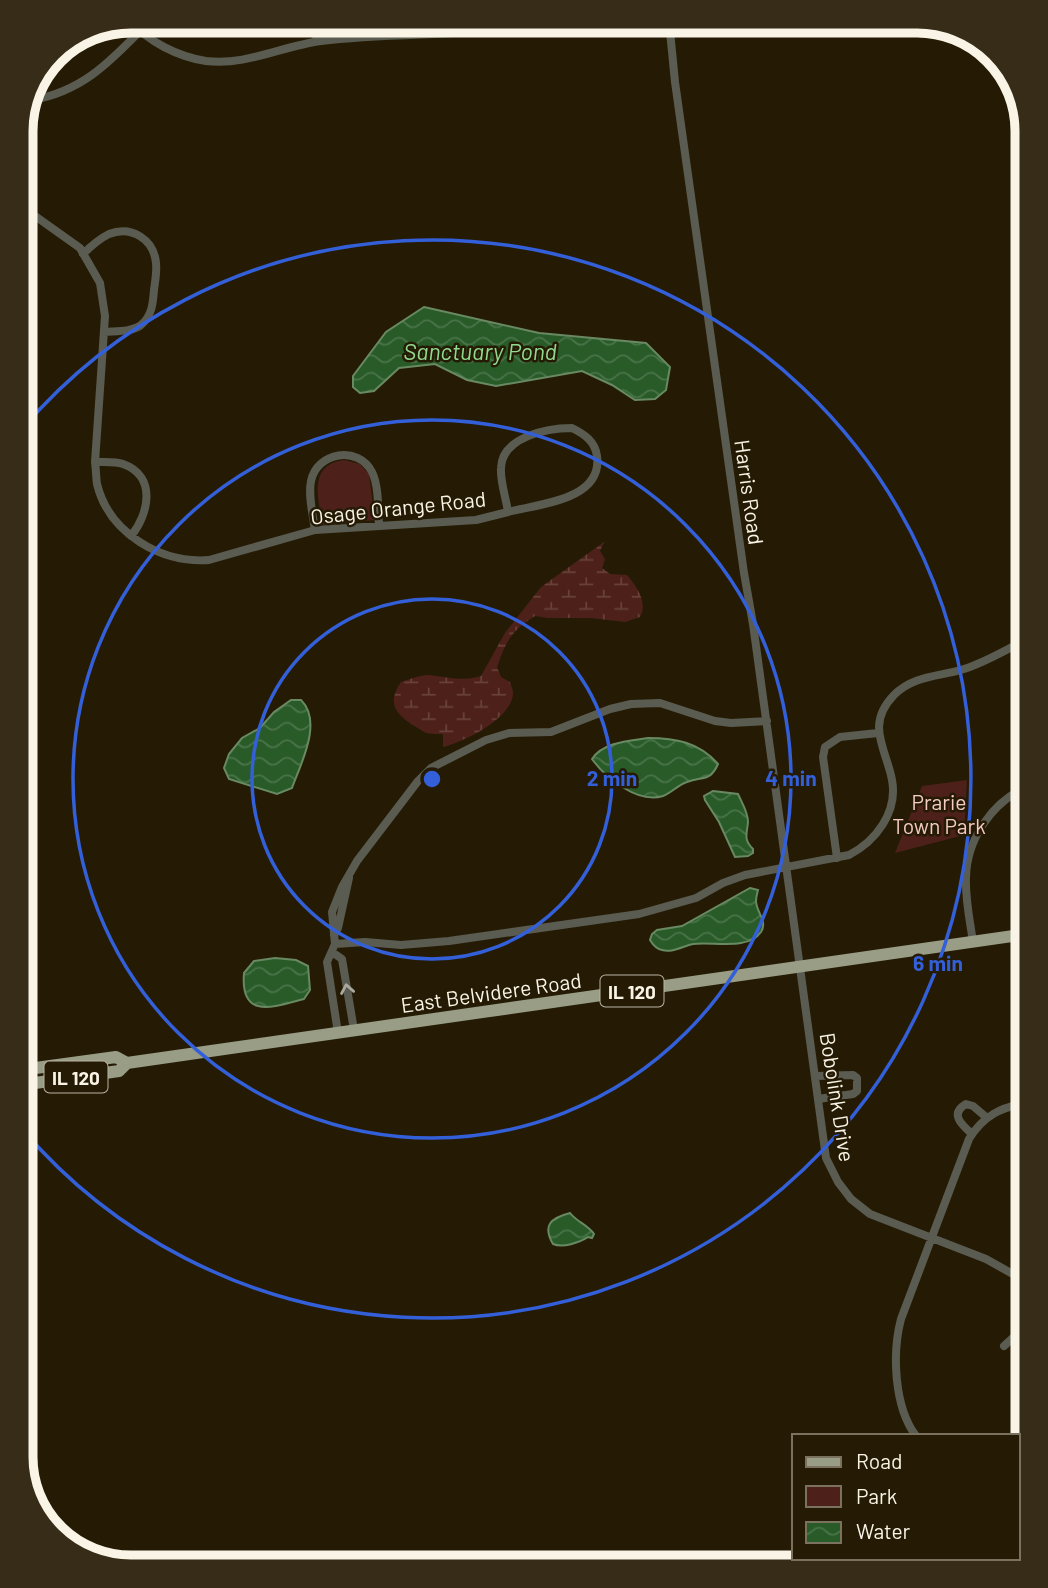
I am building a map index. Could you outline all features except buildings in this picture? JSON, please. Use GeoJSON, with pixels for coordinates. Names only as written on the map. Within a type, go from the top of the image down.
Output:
{"type":"FeatureCollection","features":[{"type":"Feature","properties":{"kind":"main road","name":"East Belvidere Road"},"geometry":{"type":"LineString","coordinates":[[33,1068],[116,1057],[127,1063],[1015,936]]}},
{"type":"Feature","properties":{"kind":"main road","name":"East Belvidere Road"},"geometry":{"type":"LineString","coordinates":[[33,1083],[119,1071],[127,1063]]}},
{"type":"Feature","properties":{"kind":"street"},"geometry":{"type":"LineString","coordinates":[[40,98],[70,90],[87,80],[106,66],[138,33]]}},
{"type":"Feature","properties":{"kind":"street"},"geometry":{"type":"LineString","coordinates":[[146,33],[171,50],[221,62],[317,41],[397,33]]}},
{"type":"Feature","properties":{"kind":"street"},"geometry":{"type":"LineString","coordinates":[[315,33],[317,41]]}},
{"type":"Feature","properties":{"kind":"street"},"geometry":{"type":"LineString","coordinates":[[350,33],[351,37]]}},
{"type":"Feature","properties":{"kind":"street","name":"Harris Road"},"geometry":{"type":"LineString","coordinates":[[671,33],[716,377],[801,967]]}},
{"type":"Feature","properties":{"kind":"street","name":"Osage Orange Road"},"geometry":{"type":"LineString","coordinates":[[33,215],[80,248],[100,283],[105,332],[95,462],[97,484],[109,512],[131,536],[146,547],[161,554],[194,561],[209,560],[315,530],[477,520],[576,495],[592,480],[597,464],[594,446],[572,428],[551,430],[516,442],[506,451],[500,468],[508,512]]}},
{"type":"Feature","properties":{"kind":"street"},"geometry":{"type":"LineString","coordinates":[[83,254],[110,234],[121,231],[140,235],[154,250],[156,279],[153,307],[148,317],[136,328],[105,332]]}},
{"type":"Feature","properties":{"kind":"street"},"geometry":{"type":"LineString","coordinates":[[315,530],[310,493],[314,472],[329,458],[341,454],[358,458],[373,474],[379,526]]}},
{"type":"Feature","properties":{"kind":"street"},"geometry":{"type":"LineString","coordinates":[[95,462],[120,463],[130,467],[143,482],[146,508],[144,517],[131,536]]}},
{"type":"Feature","properties":{"kind":"street"},"geometry":{"type":"LineString","coordinates":[[334,944],[365,942],[401,946],[639,914],[696,898],[723,883],[745,875],[837,858],[862,848],[873,838],[890,807],[892,796],[892,778],[878,733],[879,723],[887,705],[909,682],[965,669],[1015,645]]}},
{"type":"Feature","properties":{"kind":"street"},"geometry":{"type":"LineString","coordinates":[[338,1033],[327,962],[334,944],[349,878],[358,861],[429,770],[486,740],[509,733],[551,732],[610,709],[632,704],[660,703],[715,721],[766,721]]}},
{"type":"Feature","properties":{"kind":"street"},"geometry":{"type":"LineString","coordinates":[[837,858],[823,757],[825,747],[840,737],[878,733]]}},
{"type":"Feature","properties":{"kind":"street"},"geometry":{"type":"LineString","coordinates":[[973,942],[967,899],[968,859],[985,821],[998,806],[1015,795]]}},
{"type":"Feature","properties":{"kind":"street"},"geometry":{"type":"LineString","coordinates":[[334,944],[342,959],[354,1030]]}},
{"type":"Feature","properties":{"kind":"street","name":"Bobolink Drive"},"geometry":{"type":"LineString","coordinates":[[801,967],[826,1158],[844,1191],[870,1214],[986,1259],[1015,1274]]}},
{"type":"Feature","properties":{"kind":"street"},"geometry":{"type":"LineString","coordinates":[[816,1076],[853,1075],[857,1078],[858,1085],[853,1094],[818,1098]]}},
{"type":"Feature","properties":{"kind":"street"},"geometry":{"type":"LineString","coordinates":[[972,1134],[959,1122],[959,1108],[965,1104],[973,1106],[986,1117]]}},
{"type":"Feature","properties":{"kind":"street"},"geometry":{"type":"LineString","coordinates":[[914,1434],[902,1408],[895,1349],[901,1319],[972,1134],[986,1117],[1015,1106]]}},
{"type":"Feature","properties":{"kind":"street"},"geometry":{"type":"LineString","coordinates":[[1004,1346],[1015,1336]]}},
{"type":"Feature","properties":{"kind":"green space"},"geometry":{"type":"Polygon","coordinates":[[[344,460],[360,464],[369,474],[375,520],[322,525],[318,494],[320,476],[332,463],[344,460]]]}},
{"type":"Feature","properties":{"kind":"green space"},"geometry":{"type":"Polygon","coordinates":[[[604,542],[600,551],[605,559],[602,568],[610,574],[627,575],[631,580],[642,600],[640,617],[625,622],[535,616],[527,621],[510,637],[497,667],[501,677],[510,682],[513,693],[511,702],[486,728],[452,744],[443,747],[443,734],[426,733],[399,713],[395,708],[394,697],[401,682],[426,675],[461,679],[481,676],[505,633],[541,587],[604,542]]]}},
{"type":"Feature","properties":{"kind":"green space","name":"Prarie Town Park"},"geometry":{"type":"Polygon","coordinates":[[[967,780],[964,835],[895,853],[922,786],[967,780]]]}},
{"type":"Feature","properties":{"kind":"water","name":"Sanctuary Pond"},"geometry":{"type":"Polygon","coordinates":[[[424,307],[539,333],[646,343],[670,367],[666,390],[655,399],[635,400],[612,385],[582,371],[496,386],[467,380],[435,364],[399,368],[374,391],[360,393],[353,387],[353,376],[386,332],[424,307]]]}},
{"type":"Feature","properties":{"kind":"water"},"geometry":{"type":"Polygon","coordinates":[[[291,700],[301,700],[310,720],[305,755],[292,788],[277,794],[229,779],[224,768],[229,754],[242,738],[260,728],[274,712],[291,700]]]}},
{"type":"Feature","properties":{"kind":"water"},"geometry":{"type":"Polygon","coordinates":[[[648,738],[668,739],[695,746],[718,764],[709,776],[687,782],[666,795],[653,797],[633,793],[613,781],[592,759],[610,746],[648,738]]]}},
{"type":"Feature","properties":{"kind":"water"},"geometry":{"type":"Polygon","coordinates":[[[713,791],[738,794],[748,818],[747,839],[753,849],[753,853],[748,856],[735,857],[719,822],[705,800],[704,796],[713,791]]]}},
{"type":"Feature","properties":{"kind":"water"},"geometry":{"type":"Polygon","coordinates":[[[750,888],[758,890],[757,905],[763,924],[761,932],[755,938],[739,943],[693,944],[670,951],[658,949],[650,940],[657,930],[682,926],[750,888]]]}},
{"type":"Feature","properties":{"kind":"water"},"geometry":{"type":"Polygon","coordinates":[[[275,958],[296,960],[308,966],[310,990],[304,999],[281,1005],[261,1007],[253,1004],[247,998],[244,988],[244,973],[254,961],[275,958]]]}},
{"type":"Feature","properties":{"kind":"water"},"geometry":{"type":"Polygon","coordinates":[[[570,1213],[592,1231],[592,1238],[566,1245],[553,1244],[548,1232],[550,1223],[570,1213]]]}}]}
